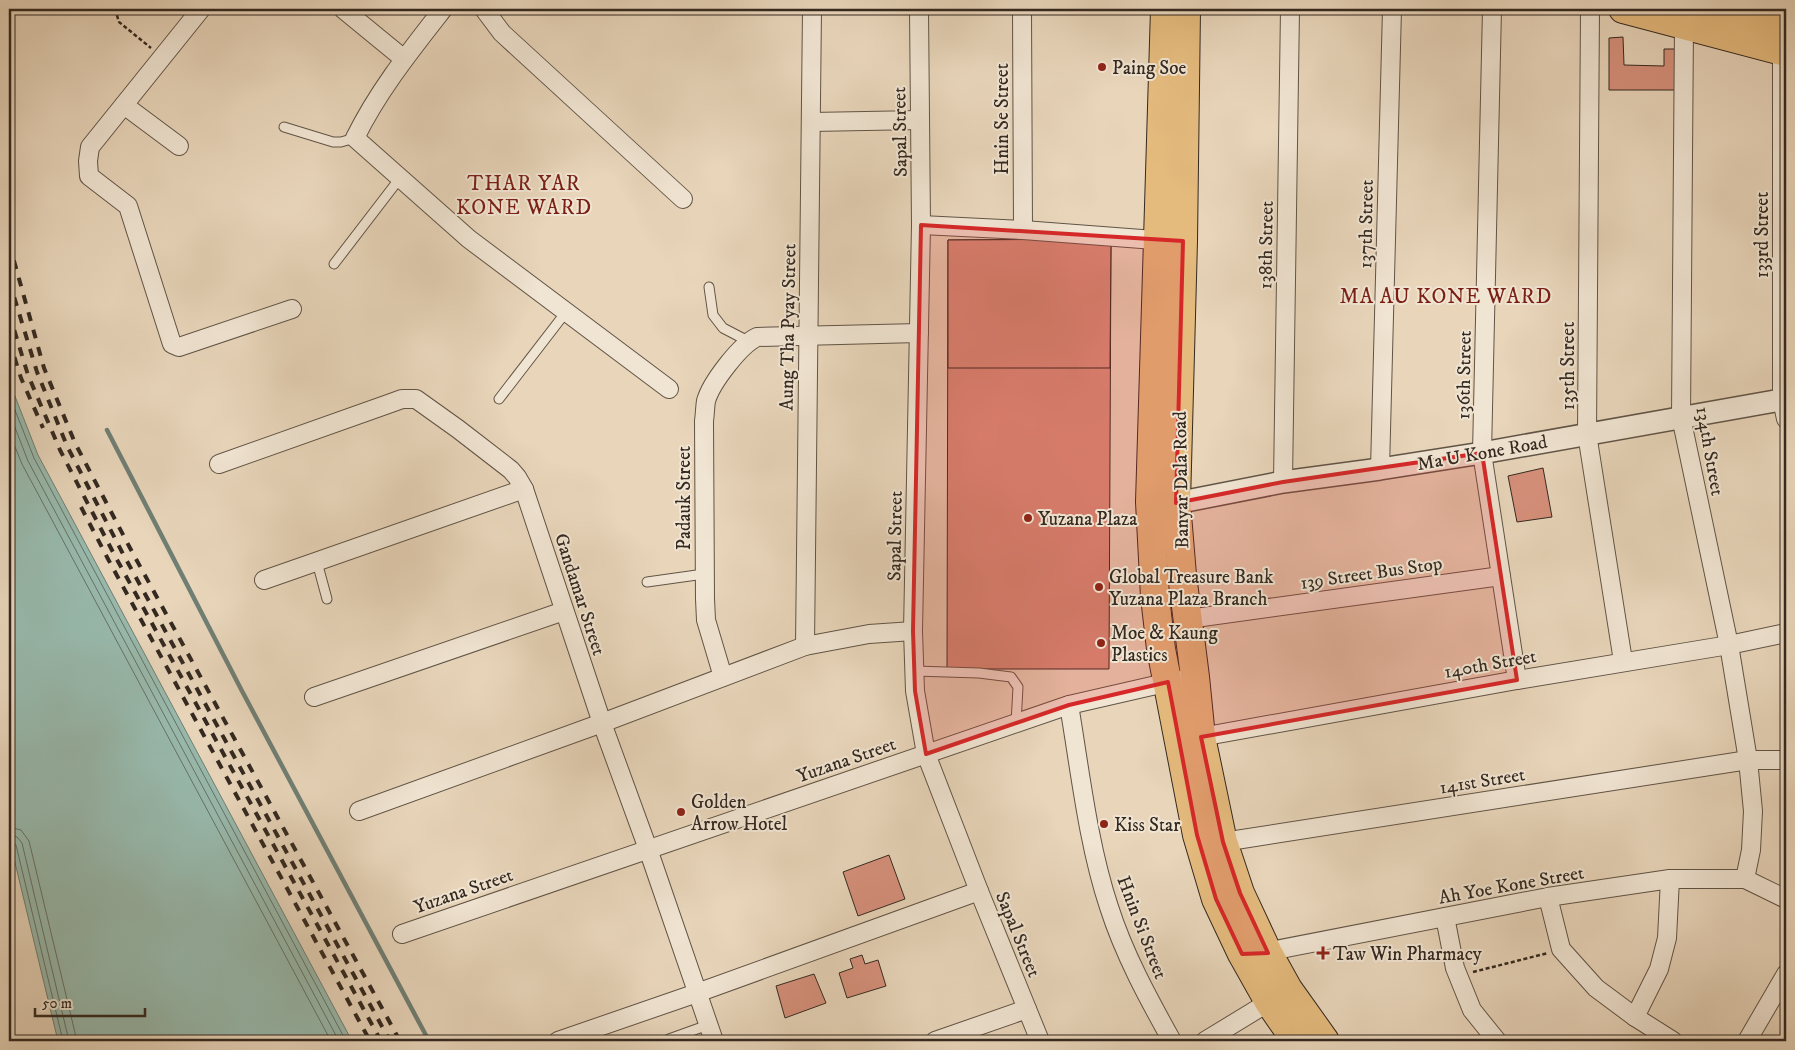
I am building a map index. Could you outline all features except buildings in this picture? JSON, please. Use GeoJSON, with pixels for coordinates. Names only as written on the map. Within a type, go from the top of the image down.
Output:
{"type":"FeatureCollection","features":[{"type":"Feature","properties":{"kind":"main road","name":"Banyar Dala Road"},"geometry":{"type":"LineString","coordinates":[[1165,9],[1176,503],[1182,575],[1201,737],[1223,842],[1240,893],[1269,1002],[1296,1041]]}},
{"type":"Feature","properties":{"kind":"main road","name":"Banyar Dala Road"},"geometry":{"type":"LineString","coordinates":[[1186,9],[1150,502],[1155,597],[1161,649],[1197,835],[1216,899],[1255,954],[1288,989],[1324,1041]]}},
{"type":"Feature","properties":{"kind":"main road"},"geometry":{"type":"LineString","coordinates":[[1623,9],[1684,25],[1785,43]]}},
{"type":"Feature","properties":{"kind":"main road"},"geometry":{"type":"LineString","coordinates":[[1714,9],[1755,19],[1785,43]]}},
{"type":"Feature","properties":{"kind":"main road"},"geometry":{"type":"LineString","coordinates":[[1755,19],[1786,9]]}},
{"type":"Feature","properties":{"kind":"street"},"geometry":{"type":"LineString","coordinates":[[201,9],[90,147],[87,169],[89,176],[128,206],[172,344],[179,347],[292,309]]}},
{"type":"Feature","properties":{"kind":"street"},"geometry":{"type":"LineString","coordinates":[[343,9],[404,59]]}},
{"type":"Feature","properties":{"kind":"street"},"geometry":{"type":"LineString","coordinates":[[443,9],[404,59],[367,112],[355,138],[469,239],[669,389]]}},
{"type":"Feature","properties":{"kind":"street"},"geometry":{"type":"LineString","coordinates":[[484,9],[502,34],[683,199]]}},
{"type":"Feature","properties":{"kind":"street","name":"Aung Tha Pyay Street"},"geometry":{"type":"LineString","coordinates":[[805,646],[812,9]]}},
{"type":"Feature","properties":{"kind":"street","name":"Sapal Street"},"geometry":{"type":"LineString","coordinates":[[919,9],[921,225],[913,631],[914,671],[926,754],[978,891],[1040,1041]]}},
{"type":"Feature","properties":{"kind":"street","name":"Hnin Se Street"},"geometry":{"type":"LineString","coordinates":[[1022,9],[1023,230]]}},
{"type":"Feature","properties":{"kind":"street","name":"138th Street"},"geometry":{"type":"LineString","coordinates":[[1283,482],[1290,9]]}},
{"type":"Feature","properties":{"kind":"street","name":"137th Street"},"geometry":{"type":"LineString","coordinates":[[1380,469],[1392,9]]}},
{"type":"Feature","properties":{"kind":"street","name":"136th Street"},"geometry":{"type":"LineString","coordinates":[[1492,9],[1482,453],[1517,680]]}},
{"type":"Feature","properties":{"kind":"street","name":"135th Street"},"geometry":{"type":"LineString","coordinates":[[1590,9],[1587,434],[1623,662]]}},
{"type":"Feature","properties":{"kind":"street","name":"134th Street"},"geometry":{"type":"LineString","coordinates":[[1684,25],[1681,418],[1729,645],[1748,760],[1753,811],[1751,850],[1745,879]]}},
{"type":"Feature","properties":{"kind":"street","name":"133rd Street"},"geometry":{"type":"LineString","coordinates":[[1785,43],[1785,406]]}},
{"type":"Feature","properties":{"kind":"street"},"geometry":{"type":"LineString","coordinates":[[124,105],[179,146]]}},
{"type":"Feature","properties":{"kind":"street"},"geometry":{"type":"LineString","coordinates":[[811,122],[920,120]]}},
{"type":"Feature","properties":{"kind":"street"},"geometry":{"type":"LineString","coordinates":[[921,225],[1023,230],[1170,241]]}},
{"type":"Feature","properties":{"kind":"street"},"geometry":{"type":"LineString","coordinates":[[752,339],[808,334],[919,333]]}},
{"type":"Feature","properties":{"kind":"street","name":"Padauk Street"},"geometry":{"type":"LineString","coordinates":[[722,677],[706,620],[704,574],[704,420],[707,399],[727,365],[752,339]]}},
{"type":"Feature","properties":{"kind":"street","name":"Gandamar Street"},"geometry":{"type":"LineString","coordinates":[[219,464],[402,399],[416,400],[458,429],[518,477],[524,489],[602,723],[648,849],[711,1033]]}},
{"type":"Feature","properties":{"kind":"street","name":"Ma U Kone Road"},"geometry":{"type":"LineString","coordinates":[[1176,503],[1283,482],[1482,453],[1681,418],[1785,406]]}},
{"type":"Feature","properties":{"kind":"street"},"geometry":{"type":"LineString","coordinates":[[264,580],[524,489]]}},
{"type":"Feature","properties":{"kind":"street","name":"139 Street Bus Stop"},"geometry":{"type":"LineString","coordinates":[[1188,619],[1500,576]]}},
{"type":"Feature","properties":{"kind":"street"},"geometry":{"type":"LineString","coordinates":[[314,697],[564,611]]}},
{"type":"Feature","properties":{"kind":"street"},"geometry":{"type":"LineString","coordinates":[[359,811],[602,723],[805,646],[869,634],[913,631]]}},
{"type":"Feature","properties":{"kind":"street","name":"140th Street"},"geometry":{"type":"LineString","coordinates":[[1201,737],[1517,680],[1729,645],[1786,633]]}},
{"type":"Feature","properties":{"kind":"street","name":"Yuzana Street"},"geometry":{"type":"LineString","coordinates":[[402,934],[1069,705],[1195,677]]}},
{"type":"Feature","properties":{"kind":"street","name":"Hnin Si Street"},"geometry":{"type":"LineString","coordinates":[[1069,705],[1095,854],[1108,907],[1131,965],[1172,1041]]}},
{"type":"Feature","properties":{"kind":"street","name":"141st Street"},"geometry":{"type":"LineString","coordinates":[[1223,842],[1748,760],[1786,760]]}},
{"type":"Feature","properties":{"kind":"street"},"geometry":{"type":"LineString","coordinates":[[1635,1017],[1659,968],[1668,938],[1670,879]]}},
{"type":"Feature","properties":{"kind":"street","name":"Ah Yoe Kone Street"},"geometry":{"type":"LineString","coordinates":[[1255,954],[1548,897],[1670,879],[1745,879],[1786,899]]}},
{"type":"Feature","properties":{"kind":"street"},"geometry":{"type":"LineString","coordinates":[[558,1041],[697,993],[978,891]]}},
{"type":"Feature","properties":{"kind":"street"},"geometry":{"type":"LineString","coordinates":[[1548,897],[1561,949],[1596,988],[1635,1017],[1673,1041]]}},
{"type":"Feature","properties":{"kind":"street"},"geometry":{"type":"LineString","coordinates":[[1445,917],[1455,968],[1472,1010],[1497,1041]]}},
{"type":"Feature","properties":{"kind":"street"},"geometry":{"type":"LineString","coordinates":[[1747,1041],[1786,974]]}},
{"type":"Feature","properties":{"kind":"street"},"geometry":{"type":"LineString","coordinates":[[1205,1041],[1269,1002]]}},
{"type":"Feature","properties":{"kind":"street"},"geometry":{"type":"LineString","coordinates":[[934,1041],[1027,1009]]}},
{"type":"Feature","properties":{"kind":"lane"},"geometry":{"type":"LineString","coordinates":[[284,126],[333,142],[355,138]]}},
{"type":"Feature","properties":{"kind":"lane"},"geometry":{"type":"LineString","coordinates":[[334,264],[400,178]]}},
{"type":"Feature","properties":{"kind":"lane"},"geometry":{"type":"LineString","coordinates":[[709,286],[713,315],[723,328],[752,339]]}},
{"type":"Feature","properties":{"kind":"lane"},"geometry":{"type":"LineString","coordinates":[[499,399],[566,312]]}},
{"type":"Feature","properties":{"kind":"lane"},"geometry":{"type":"LineString","coordinates":[[317,562],[327,600]]}},
{"type":"Feature","properties":{"kind":"lane"},"geometry":{"type":"LineString","coordinates":[[647,582],[704,574]]}},
{"type":"Feature","properties":{"kind":"lane"},"geometry":{"type":"LineString","coordinates":[[914,671],[979,673],[1012,677],[1018,687],[1016,723]]}},
{"type":"Feature","properties":{"kind":"lane"},"geometry":{"type":"LineString","coordinates":[[668,1039],[711,1033]]}},
{"type":"Feature","properties":{"kind":"path"},"geometry":{"type":"LineString","coordinates":[[115,9],[119,22],[162,57]]}},
{"type":"Feature","properties":{"kind":"path"},"geometry":{"type":"LineString","coordinates":[[1459,976],[1561,949]]}},
{"type":"Feature","properties":{"kind":"highlighted area"},"geometry":{"type":"Polygon","coordinates":[[[921,225],[1183,241],[1176,503],[1283,482],[1482,453],[1517,680],[1201,737],[1223,842],[1240,893],[1268,953],[1242,954],[1216,899],[1197,835],[1168,682],[1069,705],[926,754],[915,691],[913,631],[921,225]]]}},
{"type":"Feature","properties":{"kind":"water"},"geometry":{"type":"Polygon","coordinates":[[[9,381],[38,455],[352,1041],[58,1041],[11,846],[9,800],[9,381]]]}},
{"type":"Feature","properties":{"kind":"waterway"},"geometry":{"type":"LineString","coordinates":[[107,430],[242,691],[429,1041]]}},
{"type":"Feature","properties":{"kind":"railway"},"geometry":{"type":"LineString","coordinates":[[9,243],[44,368],[75,443],[130,548],[400,1041]]}},
{"type":"Feature","properties":{"kind":"railway"},"geometry":{"type":"LineString","coordinates":[[9,280],[37,372],[67,446],[122,552],[390,1041]]}},
{"type":"Feature","properties":{"kind":"railway"},"geometry":{"type":"LineString","coordinates":[[9,313],[28,375],[60,450],[115,556],[381,1041]]}},
{"type":"Feature","properties":{"kind":"railway"},"geometry":{"type":"LineString","coordinates":[[9,340],[21,378],[43,428]]}},
{"type":"Feature","properties":{"kind":"railway"},"geometry":{"type":"LineString","coordinates":[[81,507],[370,1041]]}},
{"type":"Feature","properties":{"kind":"place","name":"Paing Soe"},"geometry":{"type":"Point","coordinates":[1102,67]}},
{"type":"Feature","properties":{"kind":"place","name":"Yuzana Plaza"},"geometry":{"type":"Point","coordinates":[1028,518]}},
{"type":"Feature","properties":{"kind":"place","name":"Global Treasure Bank Yuzana Plaza Branch"},"geometry":{"type":"Point","coordinates":[1099,587]}},
{"type":"Feature","properties":{"kind":"place","name":"Moe & Kaung Plastics"},"geometry":{"type":"Point","coordinates":[1101,643]}},
{"type":"Feature","properties":{"kind":"place","name":"Golden Arrow Hotel"},"geometry":{"type":"Point","coordinates":[681,812]}},
{"type":"Feature","properties":{"kind":"place","name":"Kiss Star"},"geometry":{"type":"Point","coordinates":[1104,824]}},
{"type":"Feature","properties":{"kind":"place","name":"Taw Win Pharmacy"},"geometry":{"type":"Point","coordinates":[1323,953]}},
{"type":"Feature","properties":{"kind":"district","name":"THAR YAR KONE WARD"},"geometry":{"type":"Point","coordinates":[524,195]}},
{"type":"Feature","properties":{"kind":"district","name":"MA AU KONE WARD"},"geometry":{"type":"Point","coordinates":[1446,296]}}]}
